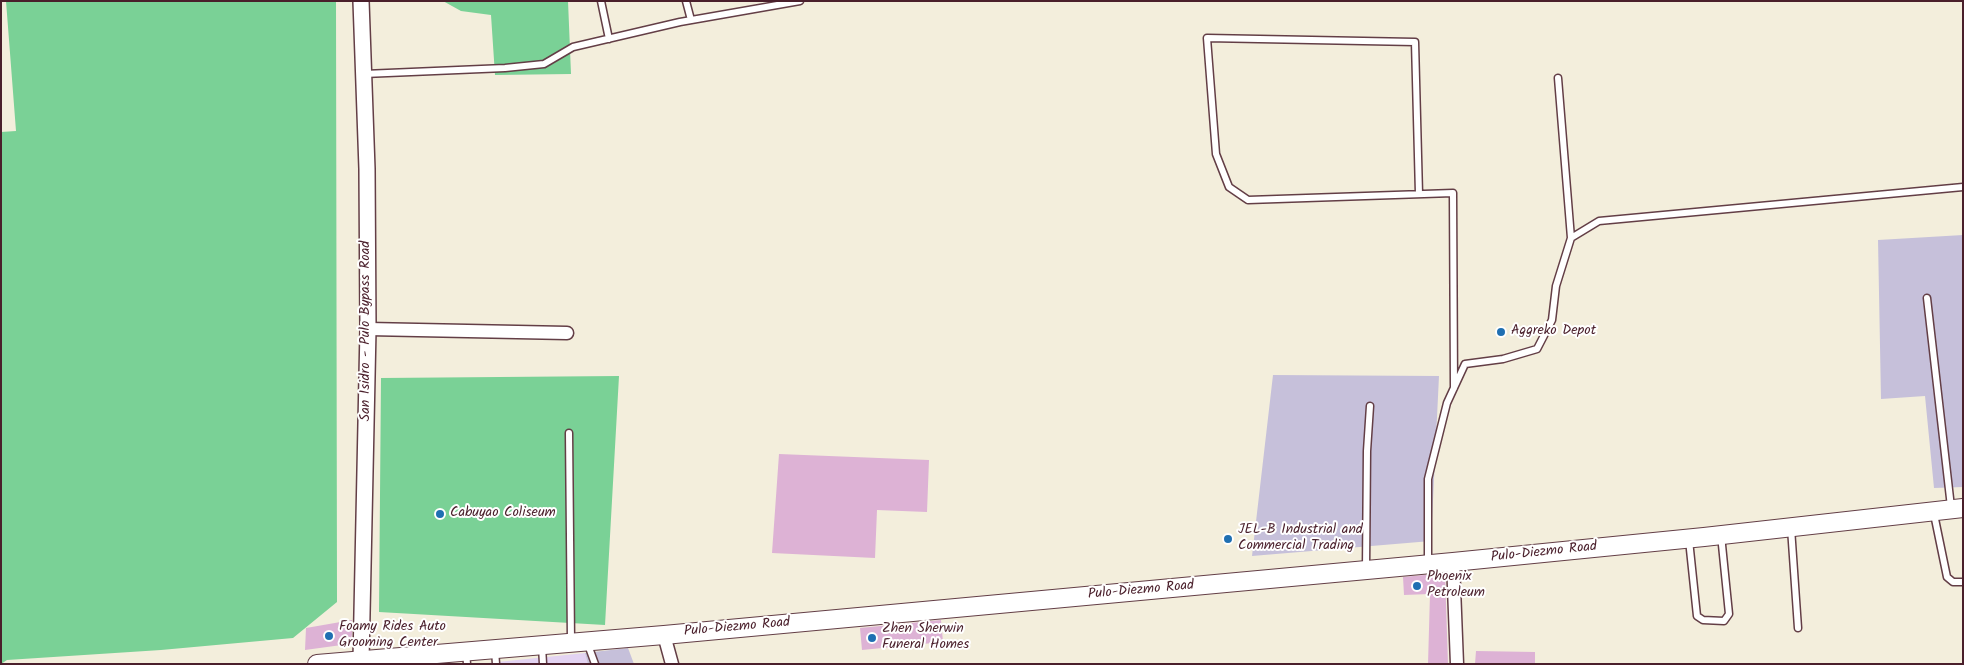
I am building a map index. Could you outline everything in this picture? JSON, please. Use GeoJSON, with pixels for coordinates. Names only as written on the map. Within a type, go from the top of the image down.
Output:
{"type":"FeatureCollection","features":[{"type":"Feature","properties":{"kind":"main road","name":"Pulo-Diezmo Road"},"geometry":{"type":"LineString","coordinates":[[317,664],[495,656],[542,645],[1366,571],[1720,535],[1949,509]]}},
{"type":"Feature","properties":{"kind":"street","name":"San Isidro - Pulo Bypass Road"},"geometry":{"type":"LineString","coordinates":[[361,1],[367,169],[368,329],[361,662]]}},
{"type":"Feature","properties":{"kind":"street"},"geometry":{"type":"LineString","coordinates":[[368,329],[567,333]]}},
{"type":"Feature","properties":{"kind":"street"},"geometry":{"type":"LineString","coordinates":[[1453,562],[1457,664]]}},
{"type":"Feature","properties":{"kind":"street"},"geometry":{"type":"LineString","coordinates":[[664,635],[672,664]]}},
{"type":"Feature","properties":{"kind":"lane"},"geometry":{"type":"LineString","coordinates":[[601,1],[609,39]]}},
{"type":"Feature","properties":{"kind":"lane"},"geometry":{"type":"LineString","coordinates":[[686,1],[691,20]]}},
{"type":"Feature","properties":{"kind":"lane"},"geometry":{"type":"LineString","coordinates":[[364,74],[505,68],[544,64],[573,47],[691,20],[800,1]]}},
{"type":"Feature","properties":{"kind":"lane"},"geometry":{"type":"LineString","coordinates":[[1420,194],[1416,42],[1207,38],[1216,154],[1229,188],[1248,200],[1454,193],[1454,388]]}},
{"type":"Feature","properties":{"kind":"lane"},"geometry":{"type":"LineString","coordinates":[[1428,565],[1428,479],[1447,403],[1465,364],[1502,359],[1537,349],[1552,320],[1556,286],[1570,238],[1558,78]]}},
{"type":"Feature","properties":{"kind":"lane"},"geometry":{"type":"LineString","coordinates":[[1570,238],[1599,221],[1963,187]]}},
{"type":"Feature","properties":{"kind":"lane"},"geometry":{"type":"LineString","coordinates":[[1927,298],[1949,509],[1947,578],[1953,582],[1963,582]]}},
{"type":"Feature","properties":{"kind":"lane"},"geometry":{"type":"LineString","coordinates":[[1366,571],[1367,451],[1370,406]]}},
{"type":"Feature","properties":{"kind":"lane"},"geometry":{"type":"LineString","coordinates":[[569,432],[579,642],[595,664]]}},
{"type":"Feature","properties":{"kind":"lane"},"geometry":{"type":"LineString","coordinates":[[1791,527],[1798,628]]}},
{"type":"Feature","properties":{"kind":"lane"},"geometry":{"type":"LineString","coordinates":[[1689,538],[1697,616],[1703,620],[1724,621],[1729,614],[1720,535]]}},
{"type":"Feature","properties":{"kind":"lane"},"geometry":{"type":"LineString","coordinates":[[542,645],[543,664]]}},
{"type":"Feature","properties":{"kind":"shaded area"},"geometry":{"type":"Polygon","coordinates":[[[1963,235],[1963,487],[1934,488],[1925,396],[1881,399],[1878,240],[1963,235]]]}},
{"type":"Feature","properties":{"kind":"shaded area"},"geometry":{"type":"Polygon","coordinates":[[[1273,375],[1439,376],[1431,541],[1252,556],[1273,375]]]}},
{"type":"Feature","properties":{"kind":"shaded area"},"geometry":{"type":"Polygon","coordinates":[[[628,648],[634,664],[588,664],[585,653],[628,648]]]}},
{"type":"Feature","properties":{"kind":"shaded area"},"geometry":{"type":"Polygon","coordinates":[[[585,653],[588,664],[488,664],[488,663],[585,653]]]}},
{"type":"Feature","properties":{"kind":"green space"},"geometry":{"type":"Polygon","coordinates":[[[6,1],[336,1],[337,602],[293,638],[161,650],[7,660],[1,664],[1,132],[16,131],[6,1]]]}},
{"type":"Feature","properties":{"kind":"green space"},"geometry":{"type":"Polygon","coordinates":[[[443,1],[568,1],[571,74],[495,75],[491,15],[461,11],[443,1]]]}},
{"type":"Feature","properties":{"kind":"green space"},"geometry":{"type":"Polygon","coordinates":[[[619,376],[605,625],[379,612],[381,378],[619,376]]]}},
{"type":"Feature","properties":{"kind":"building"},"geometry":{"type":"Polygon","coordinates":[[[779,454],[929,460],[927,512],[877,510],[875,558],[772,553],[779,454]]]}},
{"type":"Feature","properties":{"kind":"building"},"geometry":{"type":"Polygon","coordinates":[[[1445,573],[1448,664],[1428,664],[1430,594],[1404,595],[1403,577],[1445,573]]]}},
{"type":"Feature","properties":{"kind":"building","name":"Foamy Rides Auto Grooming Center"},"geometry":{"type":"Polygon","coordinates":[[[352,620],[352,635],[349,644],[305,650],[306,628],[352,620]]]}},
{"type":"Feature","properties":{"kind":"building"},"geometry":{"type":"Polygon","coordinates":[[[941,620],[943,642],[862,650],[860,628],[941,620]]]}},
{"type":"Feature","properties":{"kind":"building"},"geometry":{"type":"Polygon","coordinates":[[[1476,651],[1535,652],[1535,664],[1475,664],[1476,651]]]}},
{"type":"Feature","properties":{"kind":"place","name":"Aggreko Depot"},"geometry":{"type":"Point","coordinates":[1501,332]}},
{"type":"Feature","properties":{"kind":"place","name":"Cabuyao Coliseum"},"geometry":{"type":"Point","coordinates":[440,514]}},
{"type":"Feature","properties":{"kind":"place","name":"JEL-B Industrial and Commercial Trading"},"geometry":{"type":"Point","coordinates":[1228,539]}},
{"type":"Feature","properties":{"kind":"place","name":"Phoenix Petroleum"},"geometry":{"type":"Point","coordinates":[1417,586]}},
{"type":"Feature","properties":{"kind":"place","name":"Foamy Rides Auto Grooming Center"},"geometry":{"type":"Point","coordinates":[329,636]}},
{"type":"Feature","properties":{"kind":"place","name":"Zhen Sherwin Funeral Homes"},"geometry":{"type":"Point","coordinates":[872,638]}}]}
